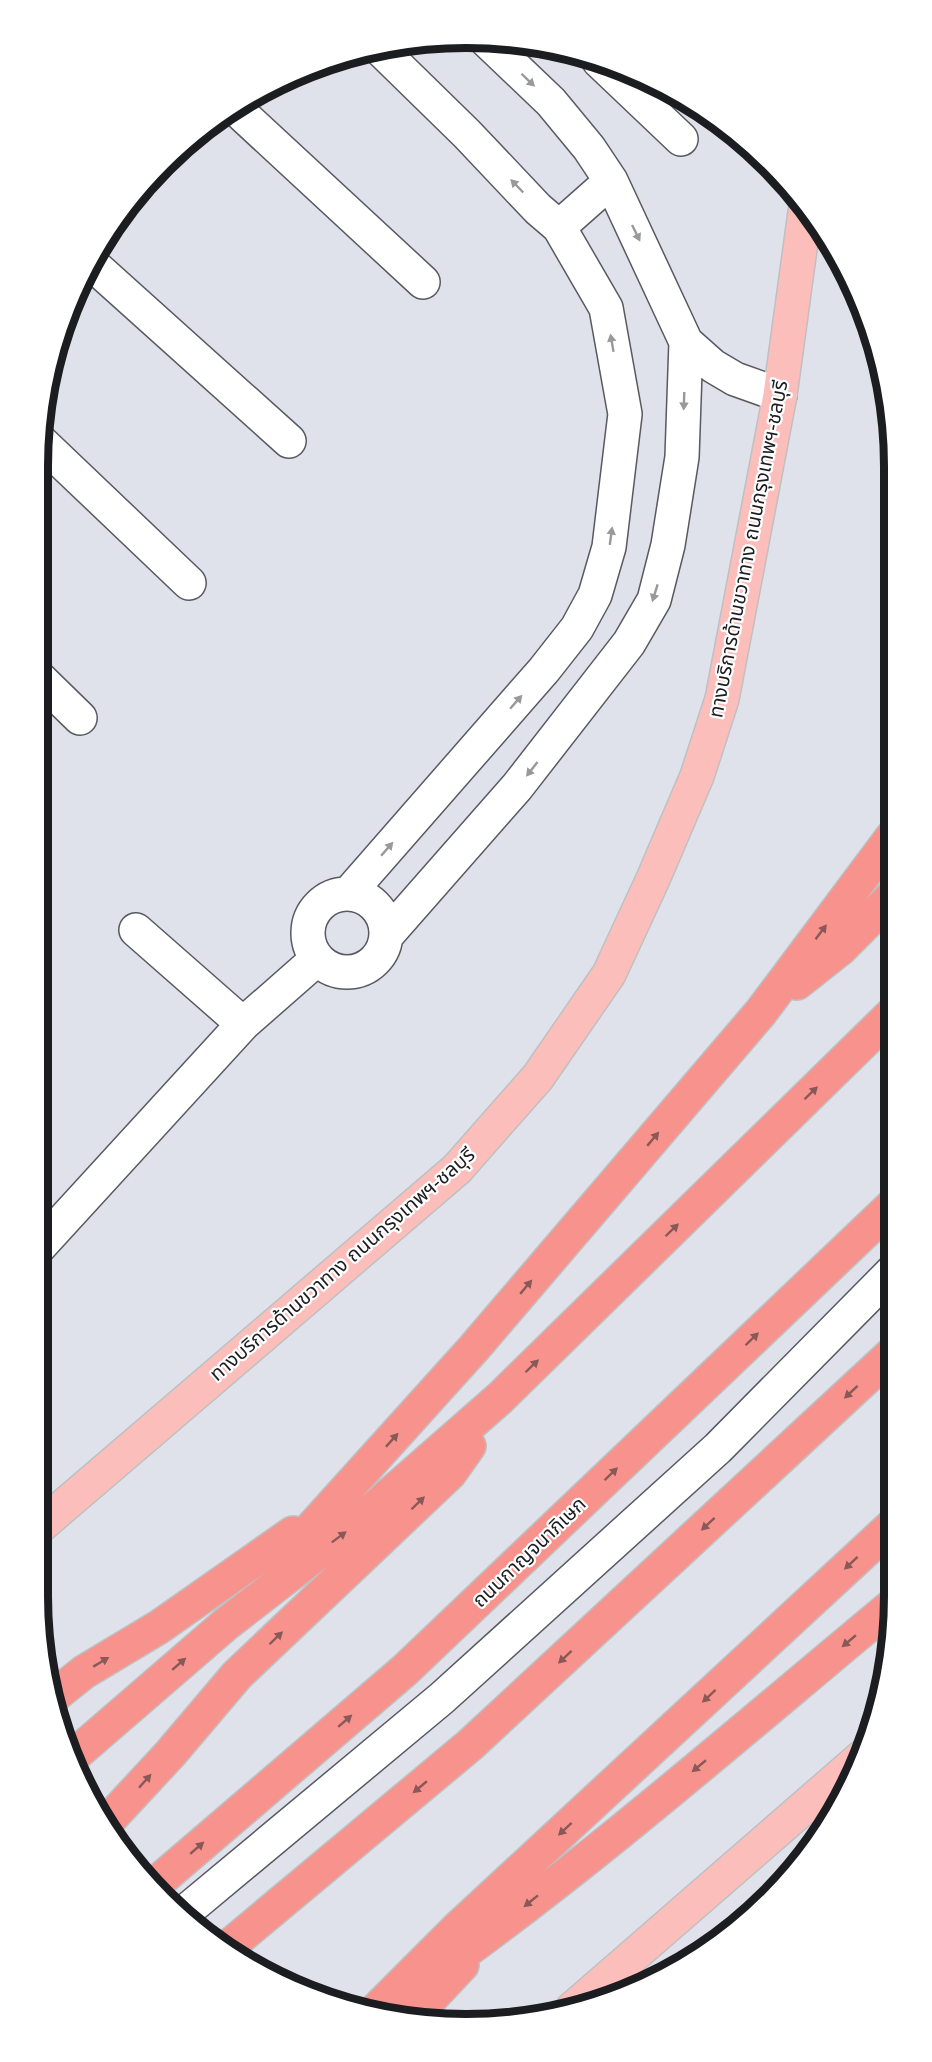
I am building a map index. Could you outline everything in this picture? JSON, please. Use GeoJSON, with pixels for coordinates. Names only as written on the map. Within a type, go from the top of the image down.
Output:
{"type":"FeatureCollection","features":[{"type":"Feature","properties":{"kind":"highway"},"geometry":{"type":"LineString","coordinates":[[226,1623],[474,1348],[761,1012],[884,848]]}},
{"type":"Feature","properties":{"kind":"highway"},"geometry":{"type":"LineString","coordinates":[[761,1012],[840,949],[884,905]]}},
{"type":"Feature","properties":{"kind":"highway"},"geometry":{"type":"LineString","coordinates":[[78,1752],[226,1623],[363,1518],[500,1398],[884,1022]]}},
{"type":"Feature","properties":{"kind":"highway","name":"ถนนกาญจนาภิเษก"},"geometry":{"type":"LineString","coordinates":[[160,1880],[405,1670],[884,1214]]}},
{"type":"Feature","properties":{"kind":"highway"},"geometry":{"type":"LineString","coordinates":[[233,1943],[470,1745],[884,1361]]}},
{"type":"Feature","properties":{"kind":"highway"},"geometry":{"type":"LineString","coordinates":[[111,1817],[170,1754],[237,1675],[450,1473],[500,1398]]}},
{"type":"Feature","properties":{"kind":"highway"},"geometry":{"type":"LineString","coordinates":[[59,1692],[84,1672],[159,1627],[330,1508]]}},
{"type":"Feature","properties":{"kind":"highway"},"geometry":{"type":"LineString","coordinates":[[381,2005],[466,1920],[884,1533]]}},
{"type":"Feature","properties":{"kind":"highway"},"geometry":{"type":"LineString","coordinates":[[388,2007],[492,1933],[663,1796],[883,1613]]}},
{"type":"Feature","properties":{"kind":"highway"},"geometry":{"type":"LineString","coordinates":[[419,2011],[492,1933]]}},
{"type":"Feature","properties":{"kind":"main road","name":"ทางบริการด้านขวาทาง ถนนกรุงเทพฯ-ชลบุรี"},"geometry":{"type":"LineString","coordinates":[[48,1519],[457,1169],[538,1077],[609,974],[697,776],[722,699],[780,395],[804,220]]}},
{"type":"Feature","properties":{"kind":"main road"},"geometry":{"type":"LineString","coordinates":[[587,1996],[845,1771]]}},
{"type":"Feature","properties":{"kind":"street"},"geometry":{"type":"LineString","coordinates":[[496,49],[551,102],[589,148],[610,181],[686,342],[713,366],[735,379],[780,395]]}},
{"type":"Feature","properties":{"kind":"street"},"geometry":{"type":"LineString","coordinates":[[349,893],[544,670],[577,628],[595,595],[609,547],[625,414],[606,308],[560,227],[538,209],[467,134],[387,56]]}},
{"type":"Feature","properties":{"kind":"street"},"geometry":{"type":"LineString","coordinates":[[614,75],[681,139]]}},
{"type":"Feature","properties":{"kind":"street"},"geometry":{"type":"LineString","coordinates":[[241,114],[423,282]]}},
{"type":"Feature","properties":{"kind":"street"},"geometry":{"type":"LineString","coordinates":[[560,227],[610,181]]}},
{"type":"Feature","properties":{"kind":"street"},"geometry":{"type":"LineString","coordinates":[[98,269],[289,441]]}},
{"type":"Feature","properties":{"kind":"street"},"geometry":{"type":"LineString","coordinates":[[387,935],[384,920],[376,907],[364,897],[349,893],[333,895],[320,903],[310,916],[307,931],[309,946],[317,959],[329,969],[345,973],[360,971],[373,963],[382,950],[387,935],[531,770],[629,644],[654,600],[668,545],[682,457],[686,342]]}},
{"type":"Feature","properties":{"kind":"street"},"geometry":{"type":"LineString","coordinates":[[49,449],[189,583]]}},
{"type":"Feature","properties":{"kind":"street"},"geometry":{"type":"LineString","coordinates":[[48,687],[80,718]]}},
{"type":"Feature","properties":{"kind":"street"},"geometry":{"type":"LineString","coordinates":[[136,930],[243,1024]]}},
{"type":"Feature","properties":{"kind":"street"},"geometry":{"type":"LineString","coordinates":[[48,1237],[243,1024],[317,959]]}},
{"type":"Feature","properties":{"kind":"street"},"geometry":{"type":"LineString","coordinates":[[189,1909],[442,1698],[709,1456],[884,1280]]}}]}
